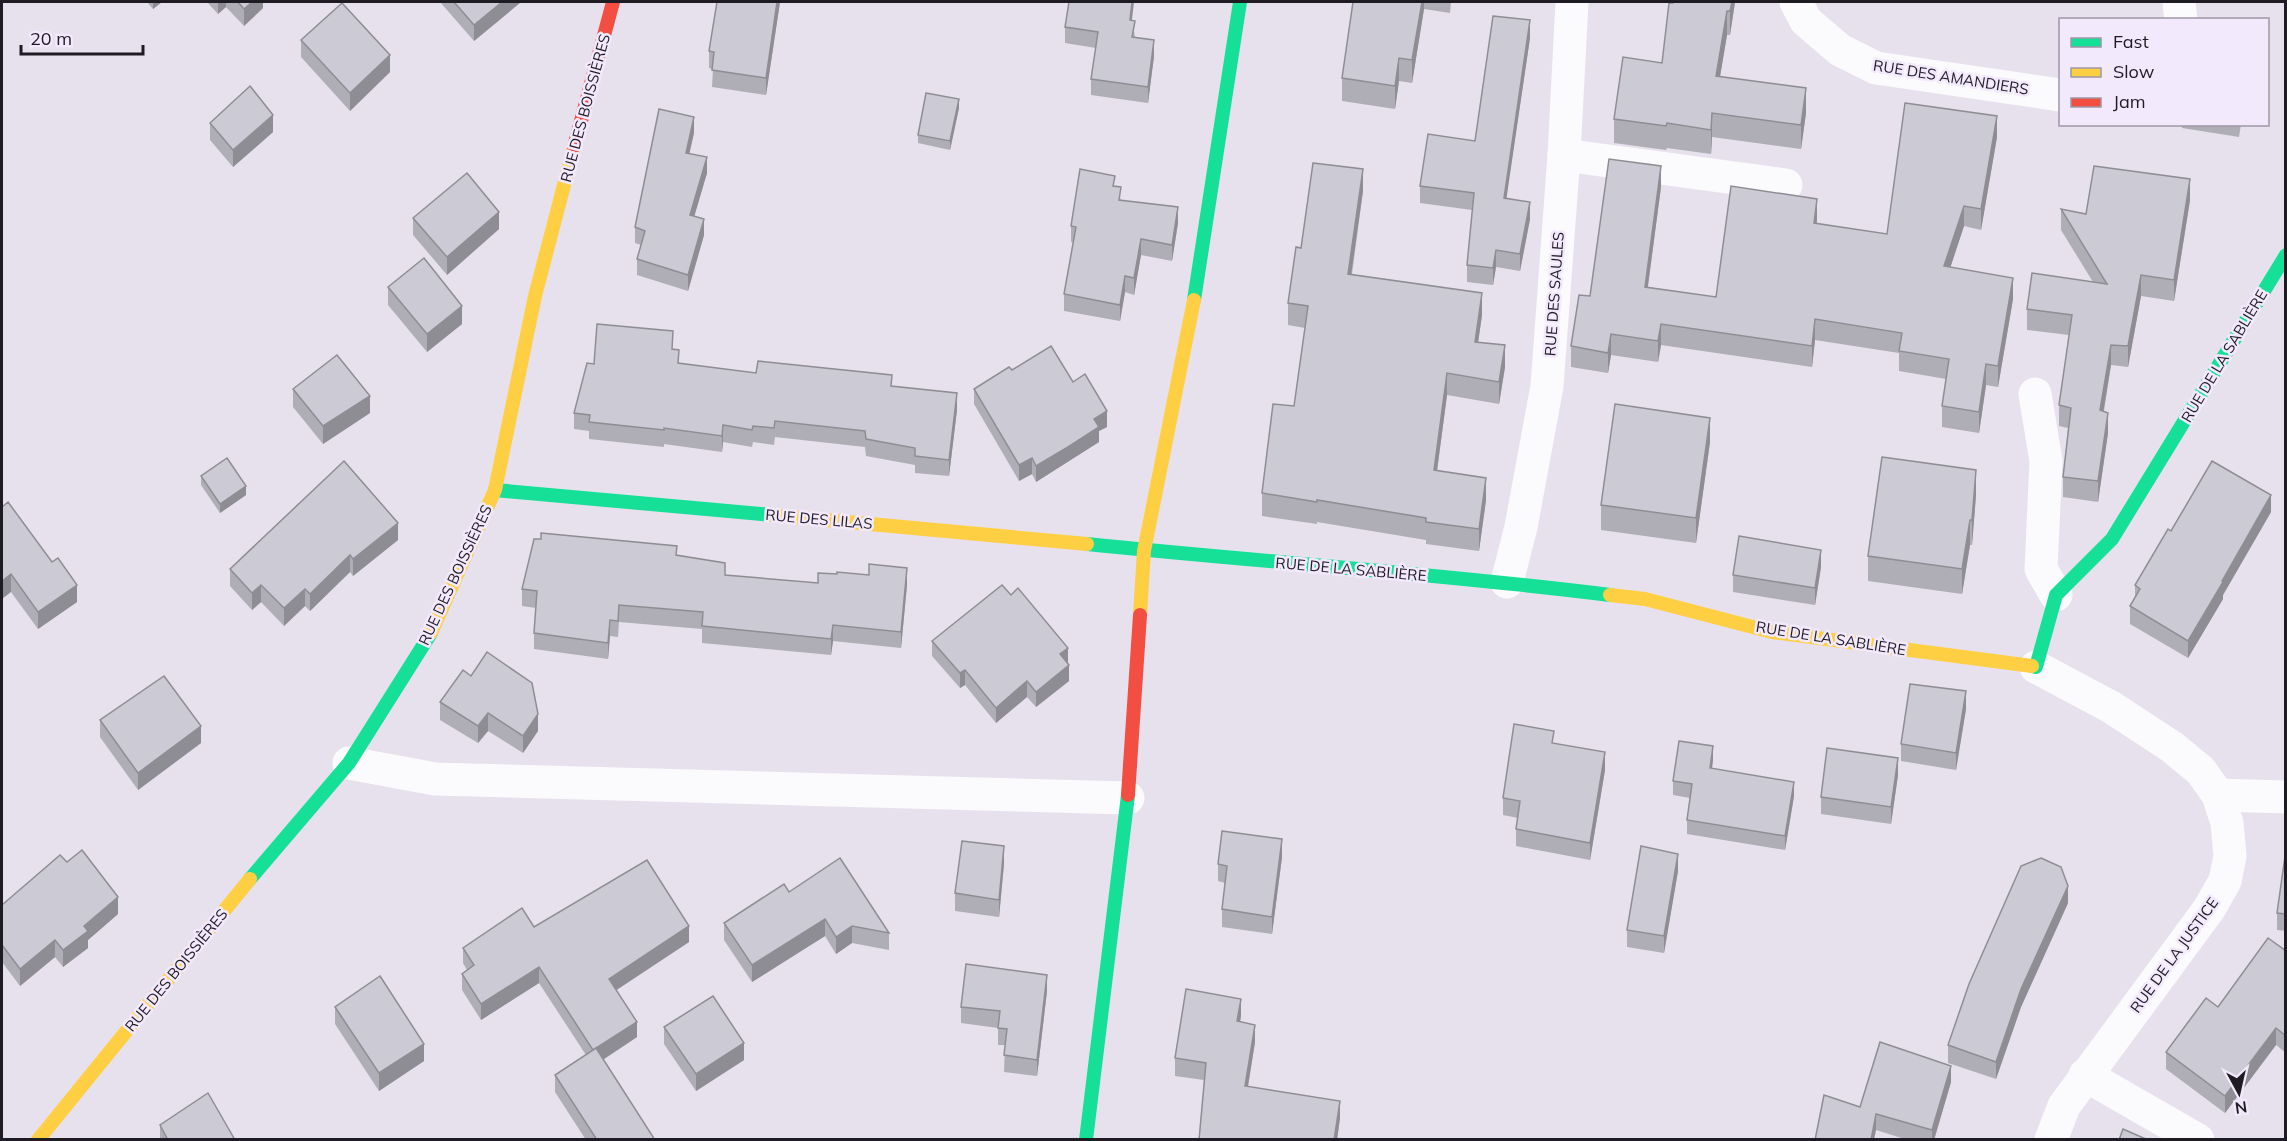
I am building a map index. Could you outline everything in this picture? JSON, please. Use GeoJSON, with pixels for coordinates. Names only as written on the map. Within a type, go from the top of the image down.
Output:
{"type":"FeatureCollection","features":[{"type":"Feature","properties":{"kind":"street","name":"RUE DES BOISSIÈRES"},"geometry":{"type":"LineString","coordinates":[[38,1140],[211,926],[350,763],[429,638],[495,490],[536,296],[613,2]]}},
{"type":"Feature","properties":{"kind":"street"},"geometry":{"type":"LineString","coordinates":[[1086,1140],[1128,798],[1144,550],[1191,321],[1240,2]]}},
{"type":"Feature","properties":{"kind":"street","name":"RUE DES SAULES"},"geometry":{"type":"LineString","coordinates":[[1507,582],[1521,527],[1547,386],[1564,155],[1572,2]]}},
{"type":"Feature","properties":{"kind":"street","name":"RUE DES AMANDIERS"},"geometry":{"type":"LineString","coordinates":[[1796,2],[1806,21],[1840,50],[1876,68],[2059,95]]}},
{"type":"Feature","properties":{"kind":"street"},"geometry":{"type":"LineString","coordinates":[[2179,2],[2181,18]]}},
{"type":"Feature","properties":{"kind":"street"},"geometry":{"type":"LineString","coordinates":[[1564,155],[1786,185]]}},
{"type":"Feature","properties":{"kind":"street","name":"RUE DE LA SABLIÈRE"},"geometry":{"type":"LineString","coordinates":[[1144,550],[1507,582],[1645,599],[1772,632],[2036,667],[2056,595],[2112,539],[2286,255]]}},
{"type":"Feature","properties":{"kind":"street"},"geometry":{"type":"LineString","coordinates":[[2035,394],[2046,460],[2041,569],[2056,595]]}},
{"type":"Feature","properties":{"kind":"street","name":"RUE DES LILAS"},"geometry":{"type":"LineString","coordinates":[[495,490],[1144,550]]}},
{"type":"Feature","properties":{"kind":"street","name":"RUE DE LA JUSTICE"},"geometry":{"type":"LineString","coordinates":[[2036,667],[2111,707],[2172,747],[2201,771],[2217,795],[2227,823],[2230,856],[2225,881],[2209,909],[2085,1075],[2064,1106],[2051,1140]]}},
{"type":"Feature","properties":{"kind":"street"},"geometry":{"type":"LineString","coordinates":[[350,763],[435,779],[1128,798]]}},
{"type":"Feature","properties":{"kind":"street"},"geometry":{"type":"LineString","coordinates":[[2217,795],[2286,797]]}},
{"type":"Feature","properties":{"kind":"street"},"geometry":{"type":"LineString","coordinates":[[2085,1075],[2198,1140]]}},
{"type":"Feature","properties":{"kind":"building"},"geometry":{"type":"Polygon","coordinates":[[[238,2],[252,2],[244,9],[238,2]]]}},
{"type":"Feature","properties":{"kind":"building"},"geometry":{"type":"Polygon","coordinates":[[[454,2],[502,2],[474,25],[454,2]]]}},
{"type":"Feature","properties":{"kind":"building"},"geometry":{"type":"Polygon","coordinates":[[[717,2],[777,2],[766,78],[712,70],[714,52],[709,51],[717,2]]]}},
{"type":"Feature","properties":{"kind":"building"},"geometry":{"type":"Polygon","coordinates":[[[1069,2],[1132,2],[1130,20],[1135,21],[1132,37],[1154,40],[1148,87],[1091,79],[1098,32],[1065,27],[1069,2]]]}},
{"type":"Feature","properties":{"kind":"building"},"geometry":{"type":"Polygon","coordinates":[[[1353,2],[1422,2],[1412,60],[1399,58],[1395,86],[1342,78],[1353,2]]]}},
{"type":"Feature","properties":{"kind":"building"},"geometry":{"type":"Polygon","coordinates":[[[1732,2],[1730,11],[1727,11],[1716,76],[1806,88],[1801,125],[1712,113],[1711,130],[1667,123],[1666,126],[1614,119],[1623,57],[1662,63],[1669,3],[1732,2]]]}},
{"type":"Feature","properties":{"kind":"building"},"geometry":{"type":"Polygon","coordinates":[[[342,3],[390,55],[350,93],[301,40],[342,3]]]}},
{"type":"Feature","properties":{"kind":"building"},"geometry":{"type":"Polygon","coordinates":[[[1493,16],[1530,20],[1504,198],[1530,202],[1520,254],[1496,250],[1493,268],[1467,265],[1474,193],[1420,186],[1428,134],[1475,141],[1493,16]]]}},
{"type":"Feature","properties":{"kind":"building"},"geometry":{"type":"Polygon","coordinates":[[[250,86],[273,115],[233,150],[210,123],[250,86]]]}},
{"type":"Feature","properties":{"kind":"building"},"geometry":{"type":"Polygon","coordinates":[[[926,93],[959,99],[950,141],[918,135],[926,93]]]}},
{"type":"Feature","properties":{"kind":"building"},"geometry":{"type":"Polygon","coordinates":[[[1905,103],[1997,116],[1981,209],[1964,206],[1944,266],[2013,278],[1998,366],[1986,364],[1979,412],[1942,406],[1949,359],[1899,351],[1902,333],[1815,319],[1812,346],[1661,324],[1658,341],[1611,334],[1608,353],[1571,346],[1579,295],[1590,296],[1609,159],[1661,166],[1645,287],[1716,297],[1731,186],[1817,199],[1814,223],[1887,234],[1905,103]]]}},
{"type":"Feature","properties":{"kind":"building"},"geometry":{"type":"Polygon","coordinates":[[[659,109],[694,117],[686,153],[707,157],[690,215],[704,219],[688,275],[637,259],[645,231],[635,227],[659,109]]]}},
{"type":"Feature","properties":{"kind":"building"},"geometry":{"type":"Polygon","coordinates":[[[1313,163],[1363,169],[1348,274],[1482,293],[1475,342],[1505,345],[1499,382],[1447,373],[1434,470],[1486,478],[1479,529],[1426,522],[1426,518],[1262,493],[1273,404],[1294,406],[1308,306],[1288,303],[1296,247],[1301,248],[1313,163]]]}},
{"type":"Feature","properties":{"kind":"building"},"geometry":{"type":"Polygon","coordinates":[[[2094,166],[2190,179],[2174,280],[2141,275],[2128,346],[2111,345],[2100,410],[2108,413],[2098,481],[2063,477],[2071,408],[2059,405],[2072,315],[2027,309],[2032,273],[2107,284],[2061,209],[2086,214],[2094,166]]]}},
{"type":"Feature","properties":{"kind":"building"},"geometry":{"type":"Polygon","coordinates":[[[1080,169],[1115,176],[1113,186],[1121,187],[1119,200],[1178,207],[1172,245],[1141,239],[1134,278],[1125,276],[1120,305],[1064,294],[1076,227],[1071,226],[1080,169]]]}},
{"type":"Feature","properties":{"kind":"building"},"geometry":{"type":"Polygon","coordinates":[[[467,173],[499,212],[447,257],[413,218],[467,173]]]}},
{"type":"Feature","properties":{"kind":"building"},"geometry":{"type":"Polygon","coordinates":[[[424,258],[462,306],[427,334],[388,287],[424,258]]]}},
{"type":"Feature","properties":{"kind":"building"},"geometry":{"type":"Polygon","coordinates":[[[597,324],[673,331],[672,349],[679,350],[678,363],[756,373],[758,361],[892,375],[891,386],[957,393],[949,460],[915,456],[915,448],[866,439],[865,431],[775,421],[774,428],[753,426],[752,430],[723,425],[722,436],[664,428],[664,430],[589,422],[590,415],[574,413],[587,363],[594,364],[597,324]]]}},
{"type":"Feature","properties":{"kind":"building"},"geometry":{"type":"Polygon","coordinates":[[[1051,346],[1073,382],[1085,374],[1107,411],[1094,419],[1099,427],[1068,447],[1036,466],[1032,458],[1019,465],[974,389],[1009,367],[1012,370],[1051,346]]]}},
{"type":"Feature","properties":{"kind":"building"},"geometry":{"type":"Polygon","coordinates":[[[337,355],[370,396],[323,426],[293,389],[337,355]]]}},
{"type":"Feature","properties":{"kind":"building"},"geometry":{"type":"Polygon","coordinates":[[[1615,404],[1710,418],[1696,518],[1601,505],[1615,404]]]}},
{"type":"Feature","properties":{"kind":"building"},"geometry":{"type":"Polygon","coordinates":[[[1882,457],[1976,470],[1972,520],[1970,520],[1962,569],[1868,556],[1882,457]]]}},
{"type":"Feature","properties":{"kind":"building"},"geometry":{"type":"Polygon","coordinates":[[[227,458],[246,486],[220,504],[201,476],[227,458]]]}},
{"type":"Feature","properties":{"kind":"building"},"geometry":{"type":"Polygon","coordinates":[[[344,461],[398,523],[353,559],[350,555],[310,594],[305,589],[284,608],[261,585],[252,593],[230,569],[344,461]]]}},
{"type":"Feature","properties":{"kind":"building"},"geometry":{"type":"Polygon","coordinates":[[[2212,461],[2271,495],[2188,641],[2130,606],[2140,589],[2135,585],[2168,529],[2171,531],[2212,461]]]}},
{"type":"Feature","properties":{"kind":"building"},"geometry":{"type":"Polygon","coordinates":[[[8,502],[52,562],[58,558],[77,585],[38,612],[11,574],[2,581],[2,507],[8,502]]]}},
{"type":"Feature","properties":{"kind":"building"},"geometry":{"type":"Polygon","coordinates":[[[541,533],[677,546],[676,555],[725,563],[725,575],[818,583],[818,573],[869,575],[869,564],[907,568],[901,632],[833,625],[831,639],[702,626],[703,612],[619,605],[618,621],[610,620],[608,643],[534,633],[537,591],[522,589],[534,539],[541,539],[541,533]]]}},
{"type":"Feature","properties":{"kind":"building"},"geometry":{"type":"Polygon","coordinates":[[[1739,536],[1821,550],[1815,588],[1733,575],[1739,536]]]}},
{"type":"Feature","properties":{"kind":"building"},"geometry":{"type":"Polygon","coordinates":[[[1002,585],[1011,595],[1018,588],[1068,648],[1060,654],[1069,665],[1036,692],[1027,681],[996,708],[965,670],[960,673],[932,641],[1002,585]]]}},
{"type":"Feature","properties":{"kind":"building"},"geometry":{"type":"Polygon","coordinates":[[[487,652],[532,683],[538,714],[523,736],[488,713],[478,726],[440,702],[463,670],[471,676],[487,652]]]}},
{"type":"Feature","properties":{"kind":"building"},"geometry":{"type":"Polygon","coordinates":[[[164,676],[201,726],[138,773],[100,720],[164,676]]]}},
{"type":"Feature","properties":{"kind":"building"},"geometry":{"type":"Polygon","coordinates":[[[1910,684],[1966,691],[1956,753],[1901,744],[1910,684]]]}},
{"type":"Feature","properties":{"kind":"building"},"geometry":{"type":"Polygon","coordinates":[[[1514,724],[1554,731],[1552,743],[1605,752],[1590,843],[1516,829],[1520,801],[1503,798],[1514,724]]]}},
{"type":"Feature","properties":{"kind":"building"},"geometry":{"type":"Polygon","coordinates":[[[1679,741],[1713,746],[1710,768],[1794,782],[1785,836],[1687,820],[1692,784],[1673,781],[1679,741]]]}},
{"type":"Feature","properties":{"kind":"building"},"geometry":{"type":"Polygon","coordinates":[[[1827,748],[1898,758],[1891,807],[1821,797],[1827,748]]]}},
{"type":"Feature","properties":{"kind":"building"},"geometry":{"type":"Polygon","coordinates":[[[1222,831],[1282,839],[1272,917],[1222,909],[1227,866],[1218,864],[1222,831]]]}},
{"type":"Feature","properties":{"kind":"building"},"geometry":{"type":"Polygon","coordinates":[[[962,841],[1004,846],[999,900],[955,893],[962,841]]]}},
{"type":"Feature","properties":{"kind":"building"},"geometry":{"type":"Polygon","coordinates":[[[1641,846],[1678,854],[1664,936],[1627,930],[1641,846]]]}},
{"type":"Feature","properties":{"kind":"building"},"geometry":{"type":"Polygon","coordinates":[[[2286,849],[2286,914],[2277,913],[2286,849]]]}},
{"type":"Feature","properties":{"kind":"building"},"geometry":{"type":"Polygon","coordinates":[[[82,850],[118,897],[84,926],[88,931],[63,950],[55,940],[20,969],[2,945],[2,905],[60,855],[67,862],[82,850]]]}},
{"type":"Feature","properties":{"kind":"building"},"geometry":{"type":"Polygon","coordinates":[[[840,858],[889,933],[852,926],[836,937],[825,919],[752,965],[724,923],[784,884],[789,892],[840,858]]]}},
{"type":"Feature","properties":{"kind":"building"},"geometry":{"type":"Polygon","coordinates":[[[2041,858],[2061,867],[2068,886],[2021,989],[1996,1062],[1948,1045],[1969,984],[2021,866],[2041,858]]]}},
{"type":"Feature","properties":{"kind":"building"},"geometry":{"type":"Polygon","coordinates":[[[647,860],[689,926],[609,979],[637,1022],[593,1050],[539,967],[481,1004],[462,974],[474,965],[463,948],[522,908],[534,927],[647,860]]]}},
{"type":"Feature","properties":{"kind":"building"},"geometry":{"type":"Polygon","coordinates":[[[2268,938],[2286,951],[2286,1036],[2276,1028],[2225,1096],[2166,1052],[2206,998],[2218,1007],[2268,938]]]}},
{"type":"Feature","properties":{"kind":"building"},"geometry":{"type":"Polygon","coordinates":[[[966,964],[1047,975],[1037,1060],[1004,1055],[1007,1029],[998,1028],[1000,1011],[961,1007],[966,964]]]}},
{"type":"Feature","properties":{"kind":"building"},"geometry":{"type":"Polygon","coordinates":[[[380,976],[424,1044],[379,1073],[335,1007],[380,976]]]}},
{"type":"Feature","properties":{"kind":"building"},"geometry":{"type":"Polygon","coordinates":[[[1186,989],[1241,999],[1237,1021],[1255,1025],[1245,1086],[1340,1101],[1334,1140],[1199,1140],[1206,1063],[1175,1058],[1186,989]]]}},
{"type":"Feature","properties":{"kind":"building"},"geometry":{"type":"Polygon","coordinates":[[[713,996],[744,1043],[696,1074],[664,1027],[713,996]]]}},
{"type":"Feature","properties":{"kind":"building"},"geometry":{"type":"Polygon","coordinates":[[[1880,1042],[1951,1066],[1932,1130],[1876,1114],[1871,1140],[1815,1140],[1824,1095],[1860,1107],[1880,1042]]]}},
{"type":"Feature","properties":{"kind":"building"},"geometry":{"type":"Polygon","coordinates":[[[596,1048],[655,1140],[597,1140],[555,1075],[596,1048]]]}},
{"type":"Feature","properties":{"kind":"building"},"geometry":{"type":"Polygon","coordinates":[[[208,1093],[235,1140],[168,1140],[160,1125],[208,1093]]]}},
{"type":"Feature","properties":{"kind":"building"},"geometry":{"type":"Polygon","coordinates":[[[2123,1129],[2148,1140],[2119,1140],[2123,1129]]]}},
{"type":"Feature","properties":{"kind":"traffic: fast"},"geometry":{"type":"LineString","coordinates":[[1194,300],[1240,2]]}},
{"type":"Feature","properties":{"kind":"traffic: fast"},"geometry":{"type":"LineString","coordinates":[[2032,666],[2036,667],[2056,595],[2112,539],[2286,255]]}},
{"type":"Feature","properties":{"kind":"traffic: fast"},"geometry":{"type":"LineString","coordinates":[[495,490],[772,515]]}},
{"type":"Feature","properties":{"kind":"traffic: fast"},"geometry":{"type":"LineString","coordinates":[[1087,544],[1479,580],[1610,595]]}},
{"type":"Feature","properties":{"kind":"traffic: fast"},"geometry":{"type":"LineString","coordinates":[[250,879],[349,763],[431,633]]}},
{"type":"Feature","properties":{"kind":"traffic: fast"},"geometry":{"type":"LineString","coordinates":[[1086,1140],[1128,795]]}},
{"type":"Feature","properties":{"kind":"traffic: slow"},"geometry":{"type":"LineString","coordinates":[[431,633],[495,490],[535,296],[574,147]]}},
{"type":"Feature","properties":{"kind":"traffic: slow"},"geometry":{"type":"LineString","coordinates":[[1140,615],[1144,551],[1194,300]]}},
{"type":"Feature","properties":{"kind":"traffic: slow"},"geometry":{"type":"LineString","coordinates":[[772,515],[1087,544]]}},
{"type":"Feature","properties":{"kind":"traffic: slow"},"geometry":{"type":"LineString","coordinates":[[1610,595],[1645,599],[1772,632],[2032,666]]}},
{"type":"Feature","properties":{"kind":"traffic: slow"},"geometry":{"type":"LineString","coordinates":[[38,1140],[250,879]]}},
{"type":"Feature","properties":{"kind":"traffic: jam"},"geometry":{"type":"LineString","coordinates":[[574,147],[613,2]]}},
{"type":"Feature","properties":{"kind":"traffic: jam"},"geometry":{"type":"LineString","coordinates":[[1128,795],[1140,615]]}}]}
